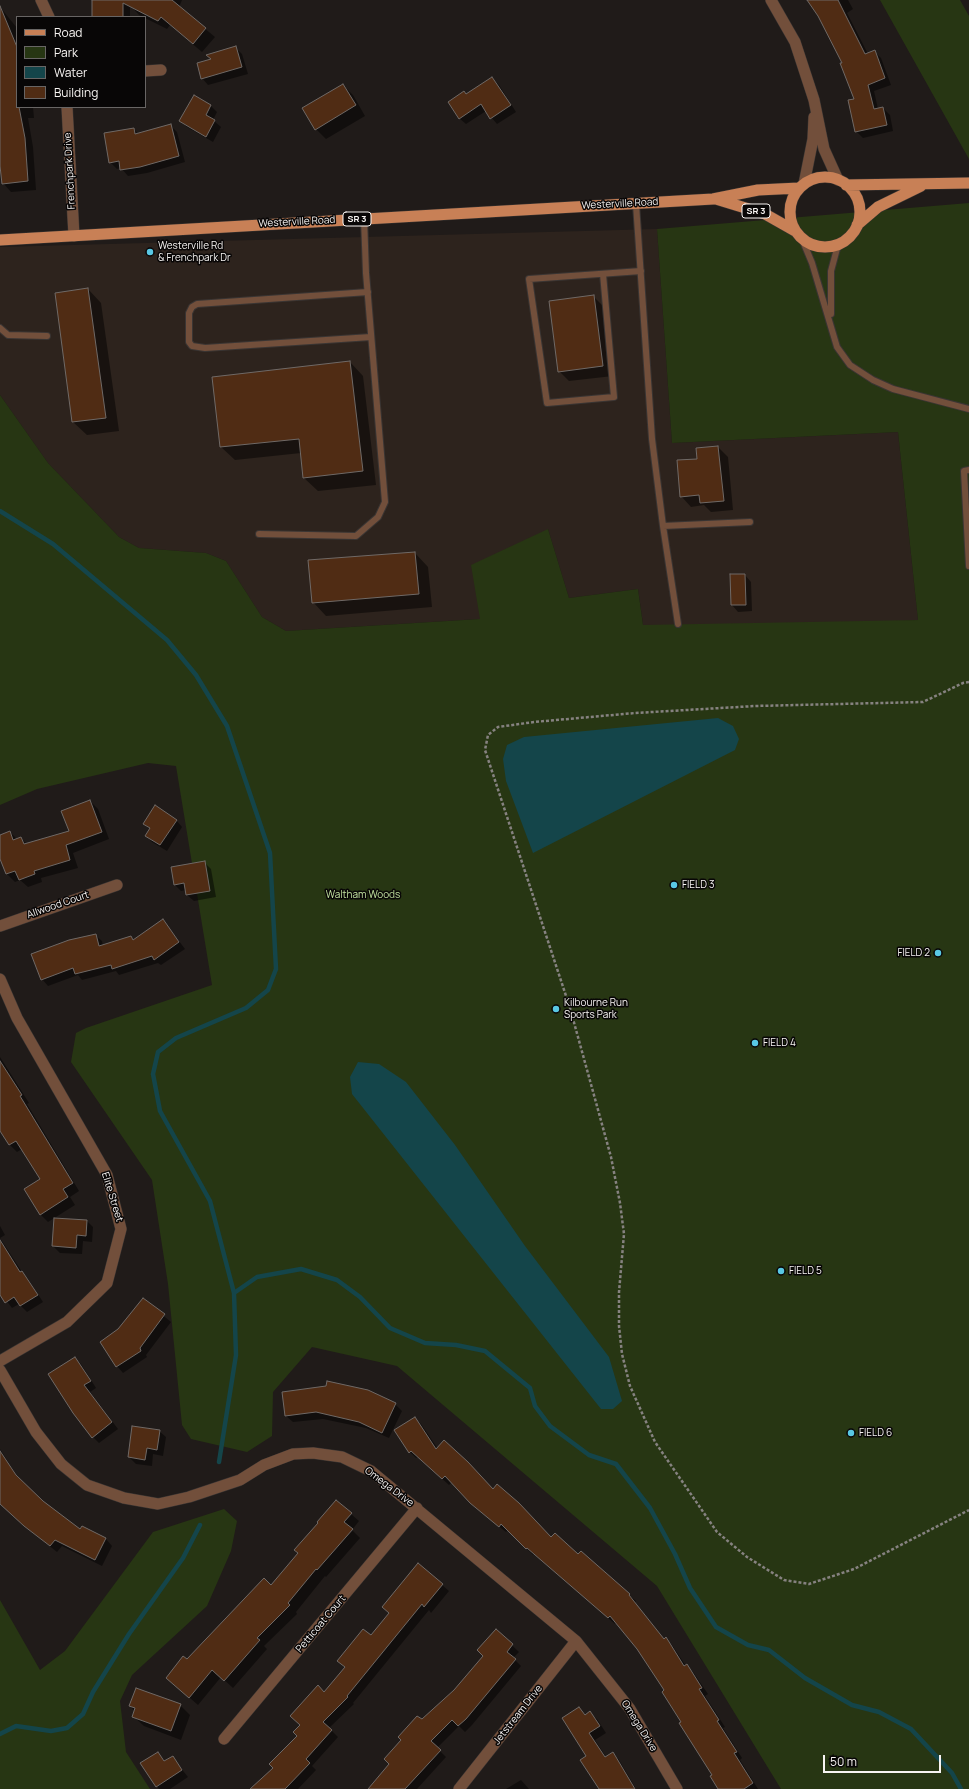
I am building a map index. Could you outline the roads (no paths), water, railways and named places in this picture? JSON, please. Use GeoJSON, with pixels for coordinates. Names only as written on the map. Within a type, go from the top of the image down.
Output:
{"type":"FeatureCollection","features":[{"type":"Feature","properties":{"kind":"main road","name":"Westerville Road"},"geometry":{"type":"LineString","coordinates":[[0,240],[713,199],[758,190],[802,186],[811,180],[820,178],[842,182],[924,184],[969,183]]}},
{"type":"Feature","properties":{"kind":"main road"},"geometry":{"type":"LineString","coordinates":[[842,182],[854,193],[859,203],[860,214],[857,225]]}},
{"type":"Feature","properties":{"kind":"main road","name":"Westerville Road"},"geometry":{"type":"LineString","coordinates":[[713,199],[765,214],[819,247],[828,247],[838,245],[846,240],[853,234],[857,225],[878,207],[924,184]]}},
{"type":"Feature","properties":{"kind":"main road"},"geometry":{"type":"LineString","coordinates":[[798,235],[791,220],[790,209],[793,198],[802,186]]}},
{"type":"Feature","properties":{"kind":"street"},"geometry":{"type":"LineString","coordinates":[[41,0],[49,16]]}},
{"type":"Feature","properties":{"kind":"street"},"geometry":{"type":"LineString","coordinates":[[771,0],[795,42],[814,100],[824,149],[842,182]]}},
{"type":"Feature","properties":{"kind":"street"},"geometry":{"type":"LineString","coordinates":[[146,71],[161,70]]}},
{"type":"Feature","properties":{"kind":"street"},"geometry":{"type":"LineString","coordinates":[[802,186],[813,139],[814,100]]}},
{"type":"Feature","properties":{"kind":"street","name":"Frenchpark Drive"},"geometry":{"type":"LineString","coordinates":[[67,108],[74,236]]}},
{"type":"Feature","properties":{"kind":"street","name":"Allwood Court"},"geometry":{"type":"LineString","coordinates":[[0,926],[116,885]]}},
{"type":"Feature","properties":{"kind":"street","name":"Elite Street"},"geometry":{"type":"LineString","coordinates":[[0,979],[16,1018],[107,1175],[121,1229],[107,1282],[67,1322],[0,1361]]}},
{"type":"Feature","properties":{"kind":"street","name":"Omega Drive"},"geometry":{"type":"LineString","coordinates":[[0,1370],[36,1432],[61,1464],[87,1485],[124,1498],[158,1504],[189,1497],[240,1480],[264,1465],[292,1454],[313,1453],[342,1457],[371,1471],[576,1641],[630,1709],[677,1789]]}},
{"type":"Feature","properties":{"kind":"street","name":"Petticoat Court"},"geometry":{"type":"LineString","coordinates":[[224,1739],[417,1508]]}},
{"type":"Feature","properties":{"kind":"street","name":"Jetstream Drive"},"geometry":{"type":"LineString","coordinates":[[459,1789],[576,1641]]}},
{"type":"Feature","properties":{"kind":"lane"},"geometry":{"type":"LineString","coordinates":[[636,204],[652,439],[663,526],[678,624]]}},
{"type":"Feature","properties":{"kind":"lane"},"geometry":{"type":"LineString","coordinates":[[259,534],[356,536],[378,518],[385,502],[371,338],[364,218]]}},
{"type":"Feature","properties":{"kind":"lane"},"geometry":{"type":"LineString","coordinates":[[798,235],[812,264],[831,322],[837,347],[850,365],[873,380],[892,389],[969,409]]}},
{"type":"Feature","properties":{"kind":"lane"},"geometry":{"type":"LineString","coordinates":[[831,322],[830,270],[838,245]]}},
{"type":"Feature","properties":{"kind":"lane"},"geometry":{"type":"LineString","coordinates":[[603,274],[614,397],[547,403],[530,279],[641,271]]}},
{"type":"Feature","properties":{"kind":"lane"},"geometry":{"type":"LineString","coordinates":[[368,292],[197,304],[192,307],[190,313],[189,342],[192,346],[205,348],[371,338]]}},
{"type":"Feature","properties":{"kind":"lane"},"geometry":{"type":"LineString","coordinates":[[0,328],[8,334],[47,336]]}},
{"type":"Feature","properties":{"kind":"lane"},"geometry":{"type":"LineString","coordinates":[[969,470],[964,471],[969,566]]}},
{"type":"Feature","properties":{"kind":"lane"},"geometry":{"type":"LineString","coordinates":[[663,526],[750,522]]}},
{"type":"Feature","properties":{"kind":"water"},"geometry":{"type":"Polygon","coordinates":[[[718,718],[733,726],[739,739],[735,750],[533,853],[506,781],[503,759],[507,745],[524,737],[718,718]]]}},
{"type":"Feature","properties":{"kind":"water"},"geometry":{"type":"Polygon","coordinates":[[[358,1062],[379,1064],[406,1082],[455,1145],[525,1246],[609,1357],[622,1401],[613,1409],[601,1409],[352,1094],[350,1077],[358,1062]]]}},
{"type":"Feature","properties":{"kind":"waterway"},"geometry":{"type":"LineString","coordinates":[[0,511],[53,544],[167,640],[196,675],[227,726],[270,853],[276,969],[268,990],[246,1008],[176,1038],[158,1052],[153,1074],[160,1111],[210,1201],[234,1293],[236,1355],[219,1462]]}},
{"type":"Feature","properties":{"kind":"waterway"},"geometry":{"type":"LineString","coordinates":[[234,1293],[257,1277],[301,1269],[337,1280],[360,1297],[390,1328],[425,1343],[456,1345],[485,1351],[530,1388],[535,1406],[550,1426],[589,1455],[616,1464],[650,1508],[675,1554],[690,1588],[716,1627],[748,1645],[769,1650],[805,1678],[852,1705],[879,1712],[911,1729],[952,1773],[961,1789]]}},
{"type":"Feature","properties":{"kind":"waterway"},"geometry":{"type":"LineString","coordinates":[[0,1734],[16,1726],[51,1731],[67,1728],[83,1714],[93,1692],[129,1634],[183,1558],[200,1525]]}},
{"type":"Feature","properties":{"kind":"place","name":"Westerville Rd & Frenchpark Dr"},"geometry":{"type":"Point","coordinates":[150,252]}},
{"type":"Feature","properties":{"kind":"place","name":"FIELD 3"},"geometry":{"type":"Point","coordinates":[674,885]}},
{"type":"Feature","properties":{"kind":"place","name":"FIELD 2"},"geometry":{"type":"Point","coordinates":[938,953]}},
{"type":"Feature","properties":{"kind":"place","name":"Kilbourne Run Sports Park"},"geometry":{"type":"Point","coordinates":[556,1009]}},
{"type":"Feature","properties":{"kind":"place","name":"FIELD 4"},"geometry":{"type":"Point","coordinates":[755,1043]}},
{"type":"Feature","properties":{"kind":"place","name":"FIELD 5"},"geometry":{"type":"Point","coordinates":[781,1271]}},
{"type":"Feature","properties":{"kind":"place","name":"FIELD 6"},"geometry":{"type":"Point","coordinates":[851,1433]}},
{"type":"Feature","properties":{"kind":"park label","name":"Waltham Woods"},"geometry":{"type":"Point","coordinates":[363,895]}}]}
